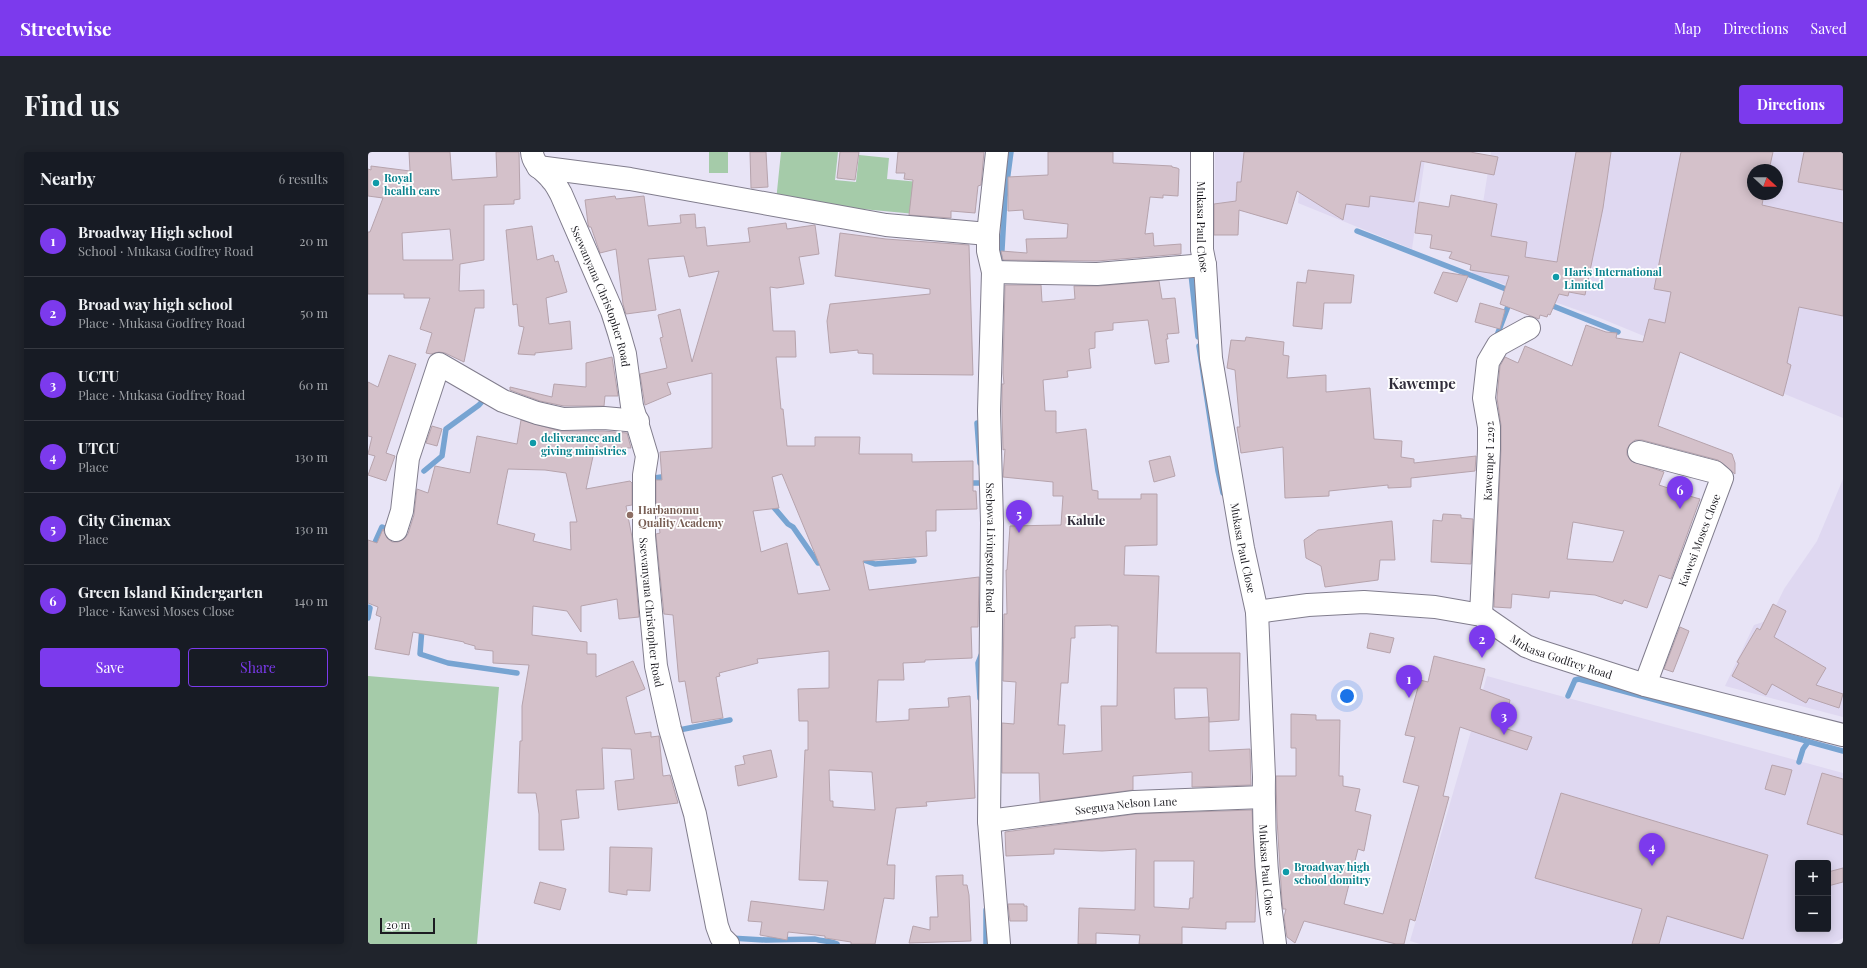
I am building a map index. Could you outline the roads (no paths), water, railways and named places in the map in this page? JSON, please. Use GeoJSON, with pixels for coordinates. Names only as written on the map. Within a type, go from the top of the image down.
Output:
{"type":"FeatureCollection","features":[{"type":"Feature","properties":{"kind":"street","name":"Ssebowa Livingstone Road"},"geometry":{"type":"LineString","coordinates":[[997,152],[988,234],[988,251],[993,272],[989,411],[992,523],[990,821],[999,944]]}},
{"type":"Feature","properties":{"kind":"street","name":"Mukasa Paul Close"},"geometry":{"type":"LineString","coordinates":[[1202,152],[1202,250],[1205,265],[1211,358],[1243,548],[1258,612],[1267,888],[1275,944]]}},
{"type":"Feature","properties":{"kind":"street"},"geometry":{"type":"LineString","coordinates":[[535,159],[630,179],[886,225],[988,234]]}},
{"type":"Feature","properties":{"kind":"street","name":"Ssewanyana Christopher Road"},"geometry":{"type":"LineString","coordinates":[[535,159],[552,179],[561,194],[612,311],[625,354],[632,406],[638,421],[647,456],[644,475],[644,536],[656,666],[670,729],[695,814],[717,926],[721,937],[728,944]]}},
{"type":"Feature","properties":{"kind":"street"},"geometry":{"type":"LineString","coordinates":[[993,272],[1097,274],[1205,265]]}},
{"type":"Feature","properties":{"kind":"street","name":"Kawempe I 2292"},"geometry":{"type":"LineString","coordinates":[[1481,615],[1489,449],[1489,427],[1484,398],[1488,362],[1498,345],[1529,328]]}},
{"type":"Feature","properties":{"kind":"street"},"geometry":{"type":"LineString","coordinates":[[396,530],[402,511],[408,458],[439,364],[503,401],[537,413],[562,419],[604,418],[638,421]]}},
{"type":"Feature","properties":{"kind":"street","name":"Kawesi Moses Close"},"geometry":{"type":"LineString","coordinates":[[1639,452],[1715,472],[1722,478],[1645,685]]}},
{"type":"Feature","properties":{"kind":"street","name":"Mukasa Godfrey Road"},"geometry":{"type":"LineString","coordinates":[[1258,612],[1308,605],[1364,602],[1435,607],[1481,615],[1526,646],[1645,685],[1843,735]]}},
{"type":"Feature","properties":{"kind":"street","name":"Sseguya Nelson Lane"},"geometry":{"type":"LineString","coordinates":[[990,821],[1134,802],[1263,797]]}},
{"type":"Feature","properties":{"kind":"waterway"},"geometry":{"type":"LineString","coordinates":[[1001,267],[1005,197],[1011,152]]}},
{"type":"Feature","properties":{"kind":"waterway"},"geometry":{"type":"LineString","coordinates":[[1357,231],[1511,291]]}},
{"type":"Feature","properties":{"kind":"waterway"},"geometry":{"type":"LineString","coordinates":[[1191,274],[1198,337]]}},
{"type":"Feature","properties":{"kind":"waterway"},"geometry":{"type":"LineString","coordinates":[[1496,338],[1510,301]]}},
{"type":"Feature","properties":{"kind":"waterway"},"geometry":{"type":"LineString","coordinates":[[1548,304],[1618,332]]}},
{"type":"Feature","properties":{"kind":"waterway"},"geometry":{"type":"LineString","coordinates":[[1199,346],[1218,471],[1223,493]]}},
{"type":"Feature","properties":{"kind":"waterway"},"geometry":{"type":"LineString","coordinates":[[424,471],[442,456],[446,429],[479,405],[487,396]]}},
{"type":"Feature","properties":{"kind":"waterway"},"geometry":{"type":"LineString","coordinates":[[977,423],[980,463]]}},
{"type":"Feature","properties":{"kind":"waterway"},"geometry":{"type":"LineString","coordinates":[[654,484],[654,478],[669,476]]}},
{"type":"Feature","properties":{"kind":"waterway"},"geometry":{"type":"LineString","coordinates":[[966,483],[981,483]]}},
{"type":"Feature","properties":{"kind":"waterway"},"geometry":{"type":"LineString","coordinates":[[771,504],[788,524],[793,527],[818,563],[825,562]]}},
{"type":"Feature","properties":{"kind":"waterway"},"geometry":{"type":"LineString","coordinates":[[368,558],[382,527],[412,540]]}},
{"type":"Feature","properties":{"kind":"waterway"},"geometry":{"type":"LineString","coordinates":[[861,559],[875,564],[914,561]]}},
{"type":"Feature","properties":{"kind":"waterway"},"geometry":{"type":"LineString","coordinates":[[368,607],[370,608],[368,618]]}},
{"type":"Feature","properties":{"kind":"waterway"},"geometry":{"type":"LineString","coordinates":[[422,628],[420,654],[448,663],[517,673]]}},
{"type":"Feature","properties":{"kind":"waterway"},"geometry":{"type":"LineString","coordinates":[[980,698],[978,663],[982,653]]}},
{"type":"Feature","properties":{"kind":"waterway"},"geometry":{"type":"LineString","coordinates":[[1568,696],[1575,680],[1579,679],[1843,751]]}},
{"type":"Feature","properties":{"kind":"waterway"},"geometry":{"type":"LineString","coordinates":[[679,730],[730,720]]}},
{"type":"Feature","properties":{"kind":"waterway"},"geometry":{"type":"LineString","coordinates":[[1799,762],[1803,749],[1808,742]]}},
{"type":"Feature","properties":{"kind":"waterway"},"geometry":{"type":"LineString","coordinates":[[986,910],[986,944]]}},
{"type":"Feature","properties":{"kind":"waterway"},"geometry":{"type":"LineString","coordinates":[[730,938],[766,940],[815,939],[837,944]]}},
{"type":"Feature","properties":{"kind":"place","name":"Royal health care"},"geometry":{"type":"Point","coordinates":[376,183]}},
{"type":"Feature","properties":{"kind":"place","name":"Haris International Limited"},"geometry":{"type":"Point","coordinates":[1556,277]}},
{"type":"Feature","properties":{"kind":"place","name":"deliverance and giving ministries"},"geometry":{"type":"Point","coordinates":[533,443]}},
{"type":"Feature","properties":{"kind":"place","name":"Green Island Kindergarten"},"geometry":{"type":"Point","coordinates":[1680,509]}},
{"type":"Feature","properties":{"kind":"place","name":"Harbanomu Quality Academy"},"geometry":{"type":"Point","coordinates":[630,515]}},
{"type":"Feature","properties":{"kind":"place","name":"City Cinemax"},"geometry":{"type":"Point","coordinates":[1019,533]}},
{"type":"Feature","properties":{"kind":"place","name":"Broad way high school"},"geometry":{"type":"Point","coordinates":[1482,658]}},
{"type":"Feature","properties":{"kind":"place","name":"Broadway High school"},"geometry":{"type":"Point","coordinates":[1409,698]}},
{"type":"Feature","properties":{"kind":"place","name":"UCTU"},"geometry":{"type":"Point","coordinates":[1504,735]}},
{"type":"Feature","properties":{"kind":"place","name":"UTCU"},"geometry":{"type":"Point","coordinates":[1652,866]}},
{"type":"Feature","properties":{"kind":"place","name":"Broadway high school domitry"},"geometry":{"type":"Point","coordinates":[1286,872]}},
{"type":"Feature","properties":{"kind":"district","name":"Kawempe"},"geometry":{"type":"Point","coordinates":[1422,383]}},
{"type":"Feature","properties":{"kind":"district","name":"Kalule"},"geometry":{"type":"Point","coordinates":[1086,519]}}]}
